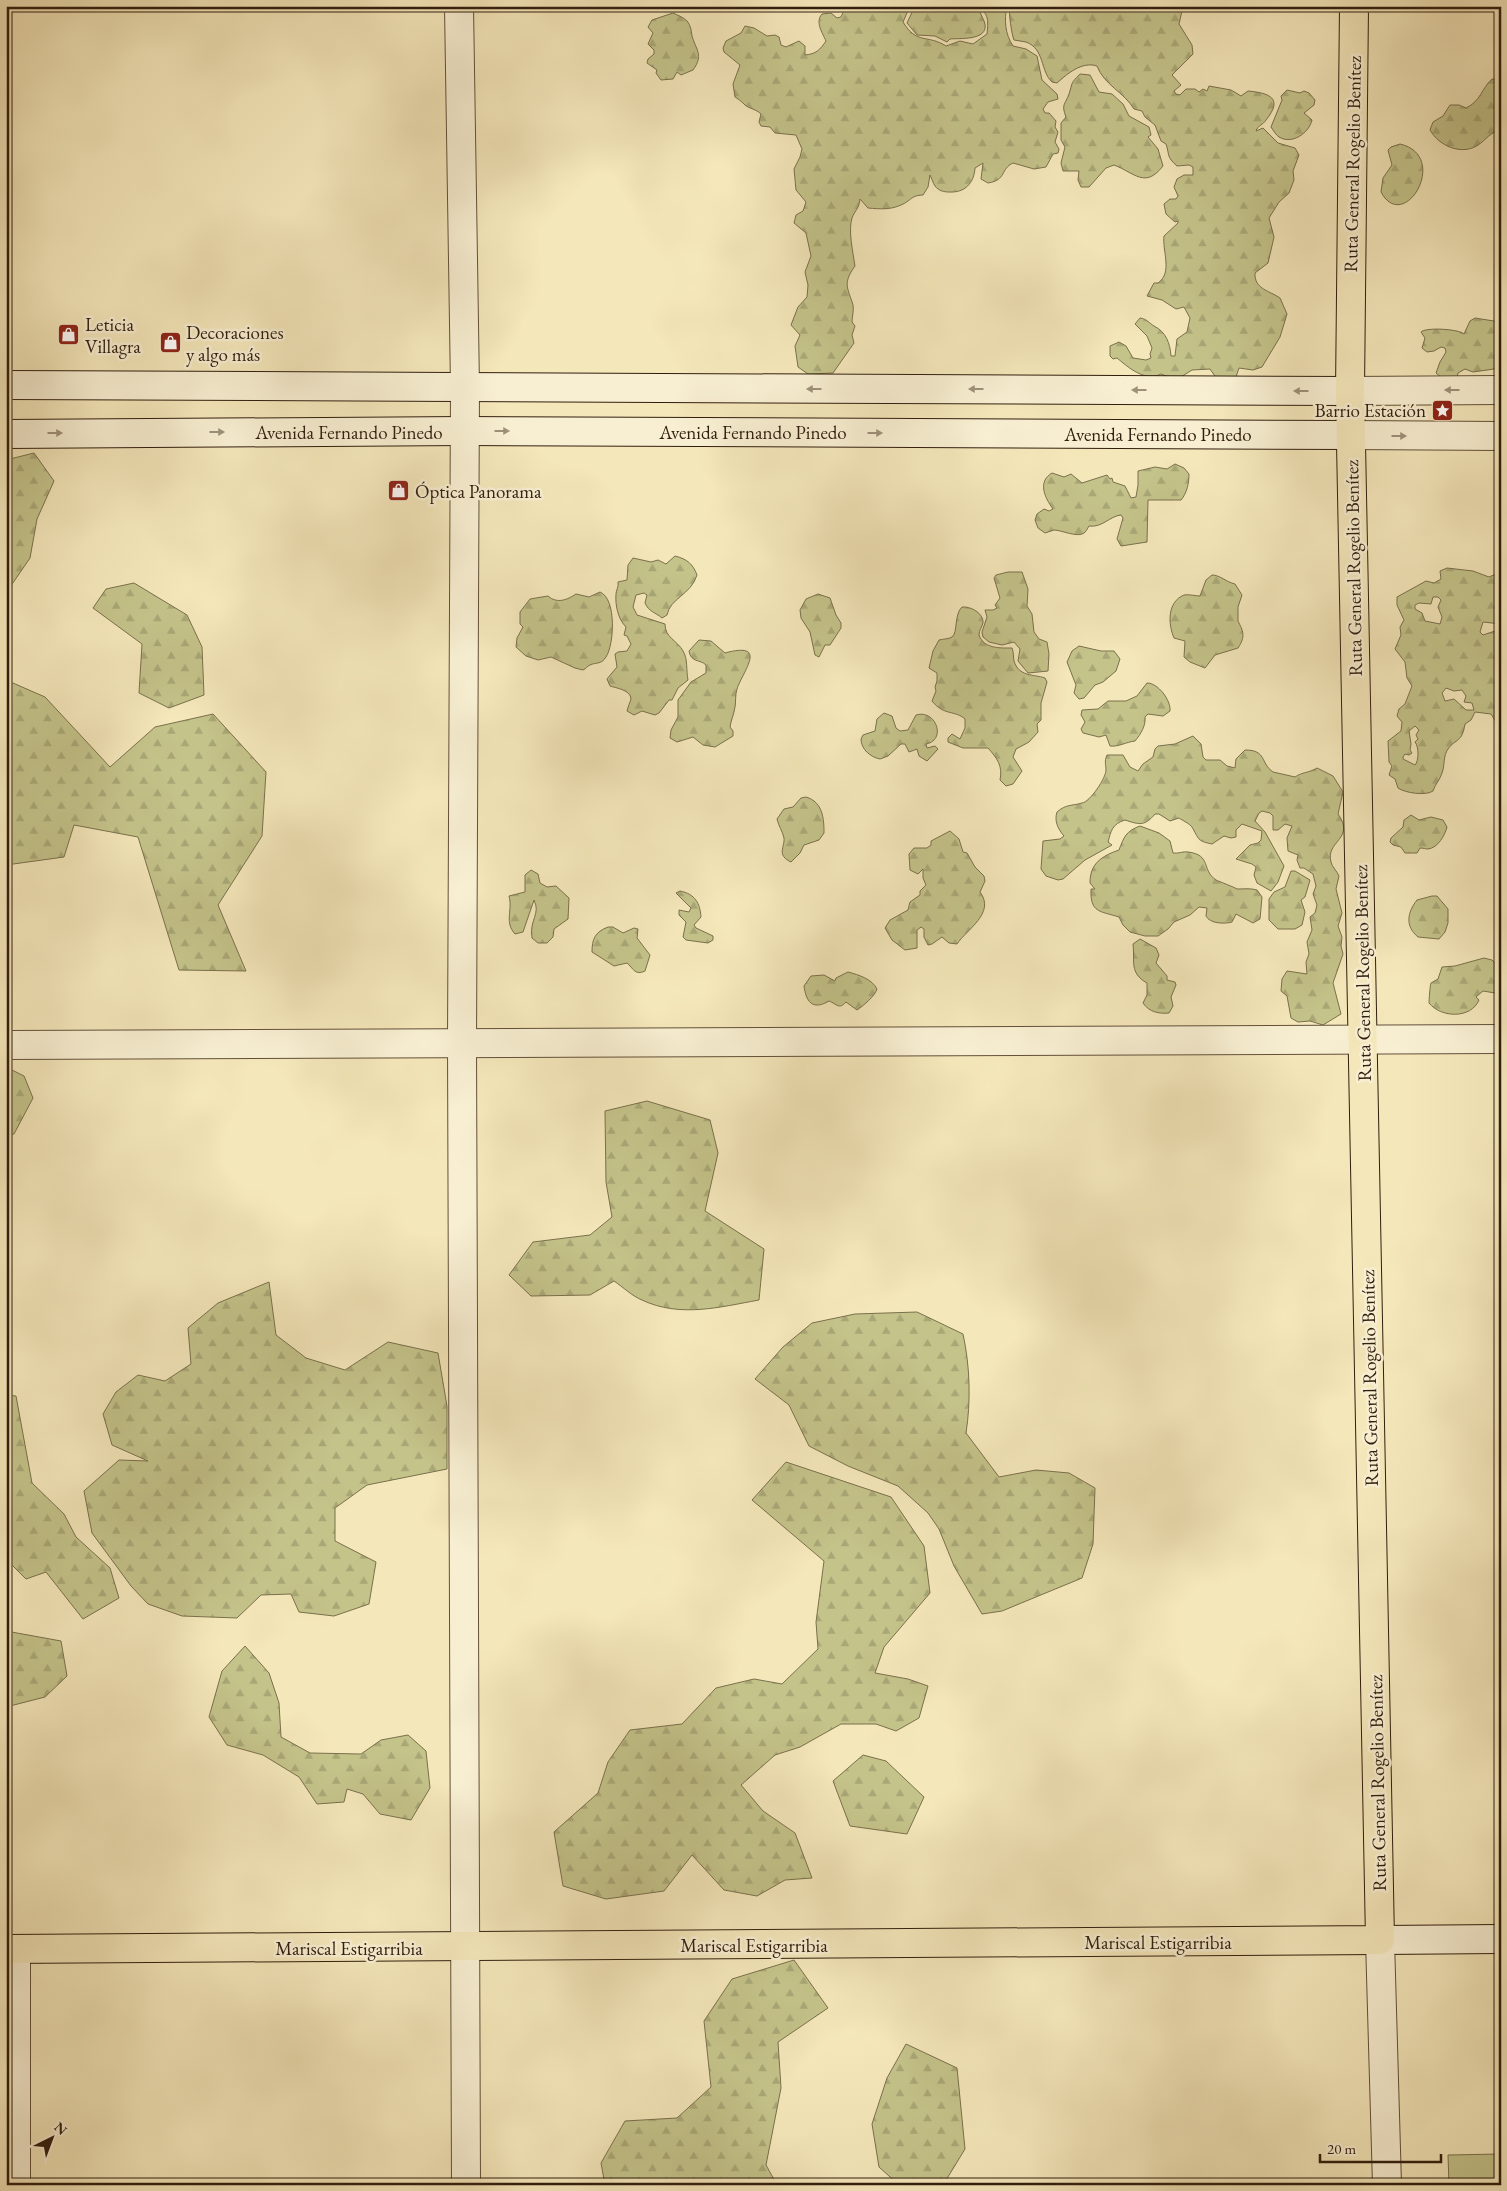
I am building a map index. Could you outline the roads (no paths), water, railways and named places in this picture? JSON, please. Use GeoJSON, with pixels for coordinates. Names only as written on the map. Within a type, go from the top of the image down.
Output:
{"type":"FeatureCollection","features":[{"type":"Feature","properties":{"kind":"main road","name":"Ruta General Rogelio Benítez"},"geometry":{"type":"LineString","coordinates":[[1354,6],[1350,435],[1380,1940]]}},
{"type":"Feature","properties":{"kind":"main road","name":"Mariscal Estigarribia"},"geometry":{"type":"LineString","coordinates":[[13,1949],[465,1948],[1380,1940]]}},
{"type":"Feature","properties":{"kind":"street"},"geometry":{"type":"LineString","coordinates":[[459,6],[464,387],[462,1043],[466,2185]]}},
{"type":"Feature","properties":{"kind":"street"},"geometry":{"type":"LineString","coordinates":[[6,385],[1350,391],[1501,390]]}},
{"type":"Feature","properties":{"kind":"street","name":"Avenida Fernando Pinedo"},"geometry":{"type":"LineString","coordinates":[[6,434],[464,431],[1501,436]]}},
{"type":"Feature","properties":{"kind":"street"},"geometry":{"type":"LineString","coordinates":[[6,1045],[1501,1039]]}},
{"type":"Feature","properties":{"kind":"street","name":"Mariscal Estigarribia"},"geometry":{"type":"LineString","coordinates":[[1380,1940],[1501,1939]]}},
{"type":"Feature","properties":{"kind":"street"},"geometry":{"type":"LineString","coordinates":[[1380,1940],[1387,2185]]}},
{"type":"Feature","properties":{"kind":"lane"},"geometry":{"type":"LineString","coordinates":[[13,1949],[20,2185]]}},
{"type":"Feature","properties":{"kind":"place","name":"Leticia Villagra"},"geometry":{"type":"Point","coordinates":[69,335]}},
{"type":"Feature","properties":{"kind":"place","name":"Decoraciones y algo más"},"geometry":{"type":"Point","coordinates":[170,343]}},
{"type":"Feature","properties":{"kind":"place","name":"Barrio Estación"},"geometry":{"type":"Point","coordinates":[1442,410]}},
{"type":"Feature","properties":{"kind":"place","name":"Óptica Panorama"},"geometry":{"type":"Point","coordinates":[399,491]}}]}
